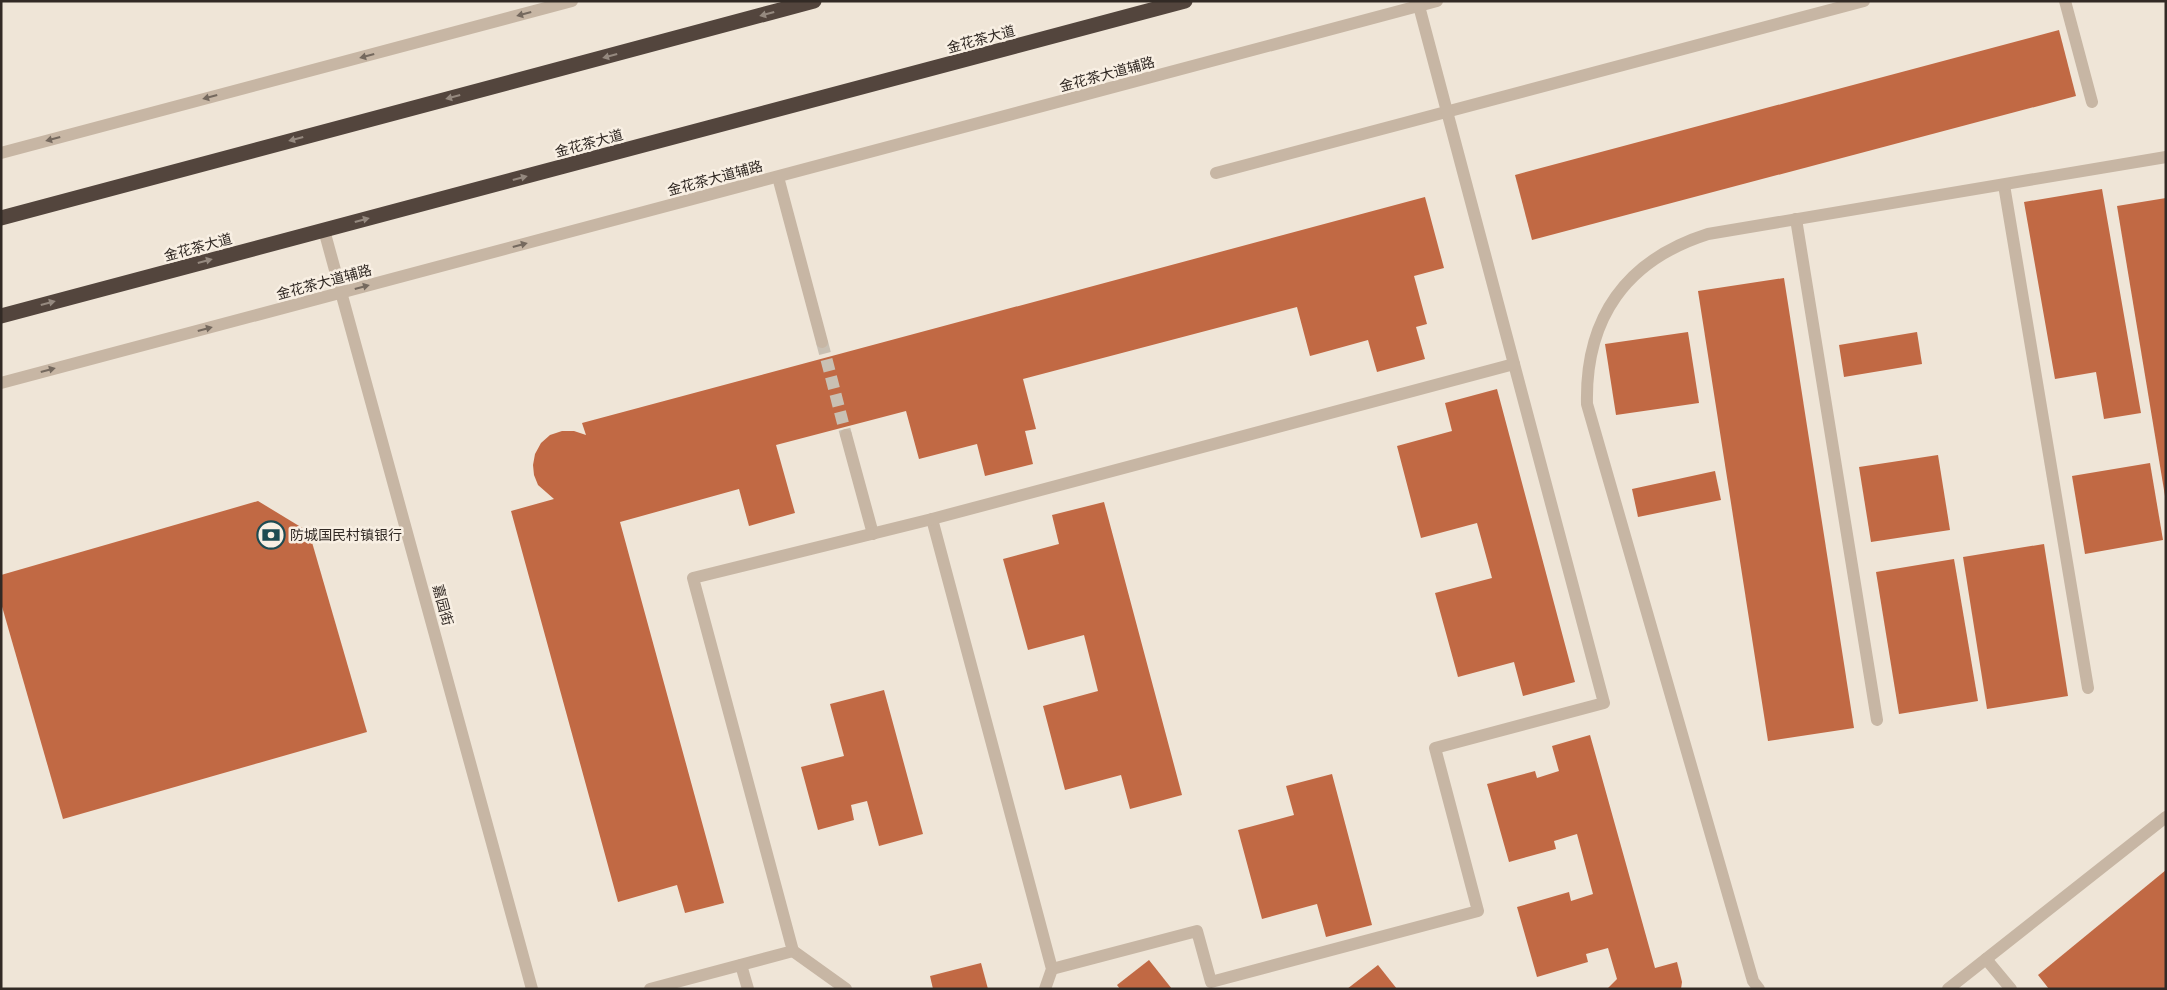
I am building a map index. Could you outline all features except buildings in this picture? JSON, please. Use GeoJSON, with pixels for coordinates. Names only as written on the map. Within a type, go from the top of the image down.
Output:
{"type":"FeatureCollection","features":[{"type":"Feature","properties":{"kind":"highway"},"geometry":{"type":"LineString","coordinates":[[1,218],[814,1]]}},
{"type":"Feature","properties":{"kind":"highway","name":"金花茶大道"},"geometry":{"type":"LineString","coordinates":[[1,316],[1185,1]]}},
{"type":"Feature","properties":{"kind":"street"},"geometry":{"type":"LineString","coordinates":[[1,153],[572,1]]}},
{"type":"Feature","properties":{"kind":"street","name":"金花茶大道辅路"},"geometry":{"type":"LineString","coordinates":[[1,383],[1437,1]]}},
{"type":"Feature","properties":{"kind":"street"},"geometry":{"type":"LineString","coordinates":[[1216,173],[1864,1]]}},
{"type":"Feature","properties":{"kind":"street"},"geometry":{"type":"LineString","coordinates":[[2066,1],[2092,102]]}},
{"type":"Feature","properties":{"kind":"street"},"geometry":{"type":"LineString","coordinates":[[1052,969],[1197,931],[1211,982],[1478,911],[1435,748],[1604,704],[1419,6]]}},
{"type":"Feature","properties":{"kind":"street"},"geometry":{"type":"LineString","coordinates":[[1759,989],[1753,981],[1587,404],[1586,377],[1591,350],[1600,324],[1613,301],[1646,264],[1686,241],[1708,234],[2166,157]]}},
{"type":"Feature","properties":{"kind":"street"},"geometry":{"type":"LineString","coordinates":[[778,177],[822,342]]}},
{"type":"Feature","properties":{"kind":"street"},"geometry":{"type":"LineString","coordinates":[[2004,185],[2088,688]]}},
{"type":"Feature","properties":{"kind":"street"},"geometry":{"type":"LineString","coordinates":[[1796,219],[1877,720]]}},
{"type":"Feature","properties":{"kind":"street","name":"嘉园街"},"geometry":{"type":"LineString","coordinates":[[324,230],[532,989]]}},
{"type":"Feature","properties":{"kind":"street"},"geometry":{"type":"LineString","coordinates":[[846,989],[793,951],[693,578],[932,519],[1514,364]]}},
{"type":"Feature","properties":{"kind":"street"},"geometry":{"type":"LineString","coordinates":[[846,435],[873,534]]}},
{"type":"Feature","properties":{"kind":"street"},"geometry":{"type":"LineString","coordinates":[[932,519],[1052,969],[1045,989]]}},
{"type":"Feature","properties":{"kind":"street"},"geometry":{"type":"LineString","coordinates":[[1948,989],[2166,817]]}},
{"type":"Feature","properties":{"kind":"street"},"geometry":{"type":"LineString","coordinates":[[650,989],[793,951]]}},
{"type":"Feature","properties":{"kind":"street"},"geometry":{"type":"LineString","coordinates":[[1986,959],[2011,989]]}},
{"type":"Feature","properties":{"kind":"street"},"geometry":{"type":"LineString","coordinates":[[741,965],[748,989]]}},
{"type":"Feature","properties":{"kind":"tunnel"},"geometry":{"type":"LineString","coordinates":[[822,342],[846,435]]}},
{"type":"Feature","properties":{"kind":"place","name":"防城国民村镇银行"},"geometry":{"type":"Point","coordinates":[271,535]}}]}
